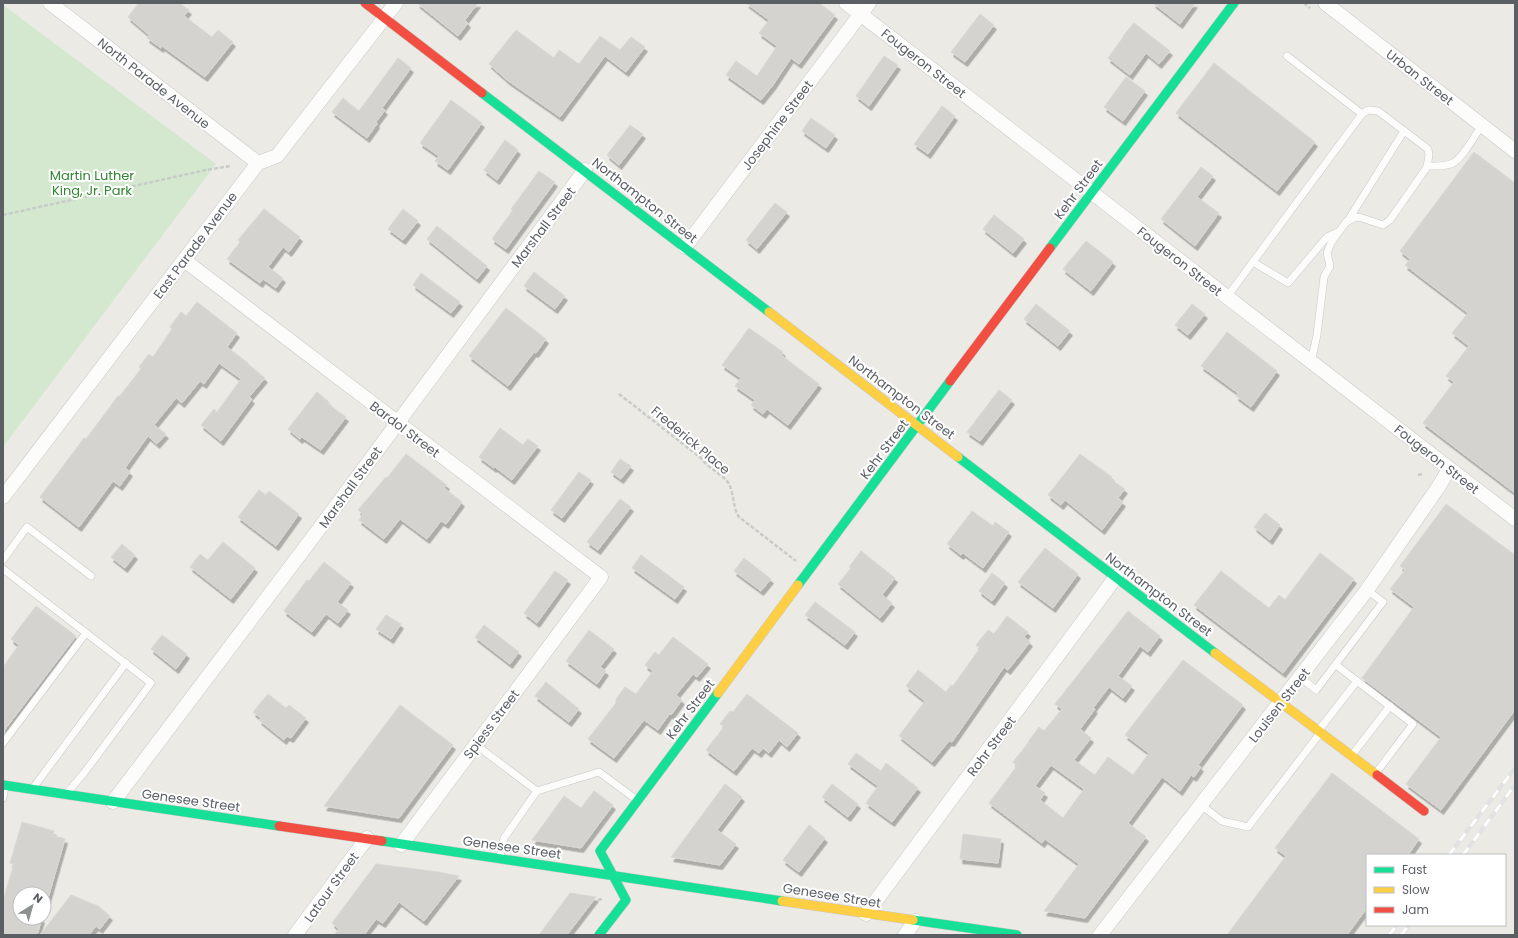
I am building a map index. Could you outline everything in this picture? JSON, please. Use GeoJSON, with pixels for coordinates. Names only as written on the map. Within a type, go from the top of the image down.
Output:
{"type":"FeatureCollection","features":[{"type":"Feature","properties":{"kind":"street","name":"North Parade Avenue"},"geometry":{"type":"LineString","coordinates":[[50,3],[258,163]]}},
{"type":"Feature","properties":{"kind":"street","name":"Northampton Street"},"geometry":{"type":"LineString","coordinates":[[365,3],[917,426],[1424,811]]}},
{"type":"Feature","properties":{"kind":"street"},"geometry":{"type":"LineString","coordinates":[[258,163],[277,156],[396,3]]}},
{"type":"Feature","properties":{"kind":"street","name":"Fougeron Street"},"geometry":{"type":"LineString","coordinates":[[846,3],[1515,520]]}},
{"type":"Feature","properties":{"kind":"street","name":"Josephine Street"},"geometry":{"type":"LineString","coordinates":[[685,248],[869,3]]}},
{"type":"Feature","properties":{"kind":"street","name":"Kehr Street"},"geometry":{"type":"LineString","coordinates":[[612,874],[600,851],[1091,192],[1234,3]]}},
{"type":"Feature","properties":{"kind":"street","name":"Urban Street"},"geometry":{"type":"LineString","coordinates":[[1325,3],[1515,151]]}},
{"type":"Feature","properties":{"kind":"street","name":"East Parade Avenue"},"geometry":{"type":"LineString","coordinates":[[3,497],[258,163]]}},
{"type":"Feature","properties":{"kind":"street","name":"Marshall Street"},"geometry":{"type":"LineString","coordinates":[[113,802],[397,423],[584,170]]}},
{"type":"Feature","properties":{"kind":"street","name":"Bardol Street"},"geometry":{"type":"LineString","coordinates":[[184,260],[600,577],[580,603]]}},
{"type":"Feature","properties":{"kind":"street","name":"Louisen Street"},"geometry":{"type":"LineString","coordinates":[[1100,935],[1282,702],[1367,590],[1439,486],[1449,469]]}},
{"type":"Feature","properties":{"kind":"street","name":"Rohr Street"},"geometry":{"type":"LineString","coordinates":[[866,914],[1116,577]]}},
{"type":"Feature","properties":{"kind":"street","name":"Spiess Street"},"geometry":{"type":"LineString","coordinates":[[401,845],[580,603]]}},
{"type":"Feature","properties":{"kind":"street","name":"Genesee Street"},"geometry":{"type":"LineString","coordinates":[[4,785],[367,838],[401,845],[612,874],[866,914],[1017,935]]}},
{"type":"Feature","properties":{"kind":"street","name":"Latour Street"},"geometry":{"type":"LineString","coordinates":[[295,935],[367,838]]}},
{"type":"Feature","properties":{"kind":"street"},"geometry":{"type":"LineString","coordinates":[[599,935],[626,900],[612,874]]}},
{"type":"Feature","properties":{"kind":"street"},"geometry":{"type":"LineString","coordinates":[[905,935],[915,921]]}},
{"type":"Feature","properties":{"kind":"lane"},"geometry":{"type":"LineString","coordinates":[[1287,56],[1362,114]]}},
{"type":"Feature","properties":{"kind":"lane"},"geometry":{"type":"LineString","coordinates":[[1227,297],[1362,114],[1368,110],[1378,110],[1428,149],[1427,166],[1390,220],[1383,226],[1356,217],[1346,222]]}},
{"type":"Feature","properties":{"kind":"lane"},"geometry":{"type":"LineString","coordinates":[[1427,166],[1441,166],[1453,163],[1460,158],[1482,125]]}},
{"type":"Feature","properties":{"kind":"lane"},"geometry":{"type":"LineString","coordinates":[[1311,362],[1317,335],[1324,277],[1330,266],[1327,253],[1331,243],[1404,131]]}},
{"type":"Feature","properties":{"kind":"lane"},"geometry":{"type":"LineString","coordinates":[[1252,262],[1288,283],[1327,237],[1339,232]]}},
{"type":"Feature","properties":{"kind":"lane"},"geometry":{"type":"LineString","coordinates":[[3,560],[28,527],[91,576]]}},
{"type":"Feature","properties":{"kind":"lane"},"geometry":{"type":"LineString","coordinates":[[3,569],[151,683],[66,795]]}},
{"type":"Feature","properties":{"kind":"lane"},"geometry":{"type":"LineString","coordinates":[[1300,678],[1316,690],[1336,665],[1383,602],[1367,590]]}},
{"type":"Feature","properties":{"kind":"lane"},"geometry":{"type":"LineString","coordinates":[[3,743],[86,633]]}},
{"type":"Feature","properties":{"kind":"lane"},"geometry":{"type":"LineString","coordinates":[[32,789],[126,663]]}},
{"type":"Feature","properties":{"kind":"lane"},"geometry":{"type":"LineString","coordinates":[[1336,665],[1413,724],[1375,774]]}},
{"type":"Feature","properties":{"kind":"lane"},"geometry":{"type":"LineString","coordinates":[[1201,805],[1222,821],[1248,827],[1357,681]]}},
{"type":"Feature","properties":{"kind":"lane"},"geometry":{"type":"LineString","coordinates":[[1352,756],[1390,706]]}},
{"type":"Feature","properties":{"kind":"lane"},"geometry":{"type":"LineString","coordinates":[[476,744],[537,791]]}},
{"type":"Feature","properties":{"kind":"lane"},"geometry":{"type":"LineString","coordinates":[[500,858],[504,838],[537,791],[599,772],[638,800]]}},
{"type":"Feature","properties":{"kind":"lane"},"geometry":{"type":"LineString","coordinates":[[3,798],[4,785]]}},
{"type":"Feature","properties":{"kind":"path"},"geometry":{"type":"LineString","coordinates":[[3,214],[230,166]]}},
{"type":"Feature","properties":{"kind":"path","name":"Frederick Place"},"geometry":{"type":"LineString","coordinates":[[619,394],[701,458],[727,482],[732,491],[736,513],[739,517],[810,571]]}},
{"type":"Feature","properties":{"kind":"path"},"geometry":{"type":"LineString","coordinates":[[1418,475],[1423,474]]}},
{"type":"Feature","properties":{"kind":"path"},"geometry":{"type":"LineString","coordinates":[[598,900],[602,898]]}},
{"type":"Feature","properties":{"kind":"green space","name":"Martin Luther King, Jr. Park"},"geometry":{"type":"Polygon","coordinates":[[[3,5],[216,164],[3,447],[3,5]]]}},
{"type":"Feature","properties":{"kind":"building"},"geometry":{"type":"Polygon","coordinates":[[[139,3],[179,3],[189,10],[184,16],[212,37],[218,30],[233,42],[205,77],[162,46],[161,48],[147,38],[149,35],[128,17],[139,3]]]}},
{"type":"Feature","properties":{"kind":"building"},"geometry":{"type":"Polygon","coordinates":[[[417,3],[478,3],[465,20],[468,23],[458,36],[417,3]]]}},
{"type":"Feature","properties":{"kind":"building"},"geometry":{"type":"Polygon","coordinates":[[[746,3],[819,3],[835,15],[799,64],[791,58],[761,100],[726,75],[736,61],[757,76],[777,46],[759,33],[769,20],[746,3]]]}},
{"type":"Feature","properties":{"kind":"building"},"geometry":{"type":"Polygon","coordinates":[[[1153,3],[1195,3],[1180,24],[1153,3]]]}},
{"type":"Feature","properties":{"kind":"building"},"geometry":{"type":"Polygon","coordinates":[[[980,14],[994,25],[965,62],[951,52],[980,14]]]}},
{"type":"Feature","properties":{"kind":"building"},"geometry":{"type":"Polygon","coordinates":[[[1134,23],[1170,51],[1159,64],[1146,53],[1130,75],[1108,58],[1134,23]]]}},
{"type":"Feature","properties":{"kind":"building"},"geometry":{"type":"Polygon","coordinates":[[[516,30],[554,58],[559,50],[579,64],[600,36],[620,50],[631,37],[645,47],[626,72],[605,56],[560,117],[507,80],[489,64],[516,30]]]}},
{"type":"Feature","properties":{"kind":"building"},"geometry":{"type":"Polygon","coordinates":[[[884,56],[898,65],[869,106],[856,96],[884,56]]]}},
{"type":"Feature","properties":{"kind":"building"},"geometry":{"type":"Polygon","coordinates":[[[398,58],[411,68],[382,108],[385,110],[367,138],[332,112],[343,98],[359,111],[398,58]]]}},
{"type":"Feature","properties":{"kind":"building"},"geometry":{"type":"Polygon","coordinates":[[[1214,63],[1315,142],[1277,191],[1176,113],[1214,63]]]}},
{"type":"Feature","properties":{"kind":"building"},"geometry":{"type":"Polygon","coordinates":[[[1126,77],[1145,91],[1123,121],[1104,107],[1126,77]]]}},
{"type":"Feature","properties":{"kind":"building"},"geometry":{"type":"Polygon","coordinates":[[[451,100],[482,123],[448,170],[435,161],[439,156],[420,143],[451,100]]]}},
{"type":"Feature","properties":{"kind":"building"},"geometry":{"type":"Polygon","coordinates":[[[942,106],[955,116],[928,154],[914,144],[942,106]]]}},
{"type":"Feature","properties":{"kind":"building"},"geometry":{"type":"Polygon","coordinates":[[[811,118],[835,135],[826,148],[802,131],[811,118]]]}},
{"type":"Feature","properties":{"kind":"building"},"geometry":{"type":"Polygon","coordinates":[[[630,125],[643,134],[619,165],[607,155],[630,125]]]}},
{"type":"Feature","properties":{"kind":"building"},"geometry":{"type":"Polygon","coordinates":[[[505,140],[518,150],[497,180],[484,170],[505,140]]]}},
{"type":"Feature","properties":{"kind":"building"},"geometry":{"type":"Polygon","coordinates":[[[1474,152],[1515,183],[1515,493],[1423,423],[1454,382],[1446,376],[1469,346],[1452,333],[1468,313],[1405,265],[1410,259],[1400,251],[1474,152]]]}},
{"type":"Feature","properties":{"kind":"building"},"geometry":{"type":"Polygon","coordinates":[[[1201,167],[1213,176],[1197,197],[1219,213],[1195,246],[1161,219],[1201,167]]]}},
{"type":"Feature","properties":{"kind":"building"},"geometry":{"type":"Polygon","coordinates":[[[539,171],[555,182],[506,249],[492,239],[513,210],[511,209],[539,171]]]}},
{"type":"Feature","properties":{"kind":"building"},"geometry":{"type":"Polygon","coordinates":[[[775,203],[787,212],[757,249],[746,240],[775,203]]]}},
{"type":"Feature","properties":{"kind":"building"},"geometry":{"type":"Polygon","coordinates":[[[264,209],[300,237],[289,252],[283,247],[268,267],[283,278],[276,288],[263,279],[260,283],[227,259],[240,242],[238,240],[264,209]]]}},
{"type":"Feature","properties":{"kind":"building"},"geometry":{"type":"Polygon","coordinates":[[[403,209],[418,221],[403,240],[388,229],[403,209]]]}},
{"type":"Feature","properties":{"kind":"building"},"geometry":{"type":"Polygon","coordinates":[[[994,215],[1024,239],[1013,253],[983,229],[994,215]]]}},
{"type":"Feature","properties":{"kind":"building"},"geometry":{"type":"Polygon","coordinates":[[[437,226],[487,266],[477,279],[427,239],[437,226]]]}},
{"type":"Feature","properties":{"kind":"building"},"geometry":{"type":"Polygon","coordinates":[[[1086,241],[1113,262],[1091,291],[1063,269],[1086,241]]]}},
{"type":"Feature","properties":{"kind":"building"},"geometry":{"type":"Polygon","coordinates":[[[534,272],[565,296],[555,309],[524,286],[534,272]]]}},
{"type":"Feature","properties":{"kind":"building"},"geometry":{"type":"Polygon","coordinates":[[[421,273],[460,302],[451,313],[413,285],[421,273]]]}},
{"type":"Feature","properties":{"kind":"building"},"geometry":{"type":"Polygon","coordinates":[[[197,302],[237,333],[227,347],[265,378],[249,397],[252,399],[221,441],[201,425],[214,409],[217,412],[241,379],[219,363],[204,384],[200,381],[182,403],[176,398],[154,425],[166,434],[157,444],[148,436],[125,468],[130,472],[120,486],[113,481],[79,527],[40,497],[84,438],[86,439],[118,396],[119,397],[141,369],[139,367],[149,354],[153,357],[172,329],[170,327],[181,312],[186,316],[197,302]]]}},
{"type":"Feature","properties":{"kind":"building"},"geometry":{"type":"Polygon","coordinates":[[[1036,304],[1070,331],[1058,346],[1024,319],[1036,304]]]}},
{"type":"Feature","properties":{"kind":"building"},"geometry":{"type":"Polygon","coordinates":[[[1192,304],[1205,314],[1188,335],[1175,325],[1192,304]]]}},
{"type":"Feature","properties":{"kind":"building"},"geometry":{"type":"Polygon","coordinates":[[[506,308],[546,339],[508,386],[469,356],[506,308]]]}},
{"type":"Feature","properties":{"kind":"building"},"geometry":{"type":"Polygon","coordinates":[[[749,328],[783,352],[781,355],[819,384],[788,425],[767,409],[763,414],[751,405],[755,400],[735,386],[741,378],[722,365],[749,328]]]}},
{"type":"Feature","properties":{"kind":"building"},"geometry":{"type":"Polygon","coordinates":[[[1227,332],[1277,371],[1251,407],[1236,396],[1238,393],[1201,366],[1227,332]]]}},
{"type":"Feature","properties":{"kind":"building"},"geometry":{"type":"Polygon","coordinates":[[[999,390],[1012,400],[980,441],[967,432],[999,390]]]}},
{"type":"Feature","properties":{"kind":"building"},"geometry":{"type":"Polygon","coordinates":[[[317,392],[329,402],[328,404],[346,417],[321,450],[302,437],[300,439],[288,429],[317,392]]]}},
{"type":"Feature","properties":{"kind":"building"},"geometry":{"type":"Polygon","coordinates":[[[500,428],[523,445],[528,439],[538,446],[512,480],[479,457],[500,428]]]}},
{"type":"Feature","properties":{"kind":"building"},"geometry":{"type":"Polygon","coordinates":[[[406,454],[447,485],[444,488],[462,502],[446,524],[441,521],[427,539],[400,519],[384,539],[359,520],[363,514],[358,510],[406,454]]]}},
{"type":"Feature","properties":{"kind":"building"},"geometry":{"type":"Polygon","coordinates":[[[1080,454],[1112,477],[1110,479],[1125,489],[1118,498],[1123,502],[1102,530],[1065,500],[1061,505],[1048,495],[1080,454]]]}},
{"type":"Feature","properties":{"kind":"building"},"geometry":{"type":"Polygon","coordinates":[[[620,459],[631,466],[621,479],[611,472],[620,459]]]}},
{"type":"Feature","properties":{"kind":"building"},"geometry":{"type":"Polygon","coordinates":[[[579,472],[591,480],[562,518],[551,510],[579,472]]]}},
{"type":"Feature","properties":{"kind":"building"},"geometry":{"type":"Polygon","coordinates":[[[259,490],[266,495],[269,491],[299,514],[276,546],[238,517],[259,490]]]}},
{"type":"Feature","properties":{"kind":"building"},"geometry":{"type":"Polygon","coordinates":[[[620,499],[631,507],[598,550],[587,542],[620,499]]]}},
{"type":"Feature","properties":{"kind":"building"},"geometry":{"type":"Polygon","coordinates":[[[1446,504],[1515,555],[1515,710],[1441,810],[1406,784],[1441,737],[1362,678],[1414,607],[1390,589],[1405,570],[1400,566],[1446,504]]]}},
{"type":"Feature","properties":{"kind":"building"},"geometry":{"type":"Polygon","coordinates":[[[972,511],[993,526],[995,522],[1009,532],[983,568],[963,553],[961,555],[947,544],[972,511]]]}},
{"type":"Feature","properties":{"kind":"building"},"geometry":{"type":"Polygon","coordinates":[[[1265,513],[1280,525],[1270,540],[1254,527],[1265,513]]]}},
{"type":"Feature","properties":{"kind":"building"},"geometry":{"type":"Polygon","coordinates":[[[223,542],[255,568],[231,599],[190,567],[200,554],[208,560],[223,542]]]}},
{"type":"Feature","properties":{"kind":"building"},"geometry":{"type":"Polygon","coordinates":[[[122,544],[135,555],[125,568],[111,557],[122,544]]]}},
{"type":"Feature","properties":{"kind":"building"},"geometry":{"type":"Polygon","coordinates":[[[1045,548],[1078,574],[1053,608],[1018,582],[1045,548]]]}},
{"type":"Feature","properties":{"kind":"building"},"geometry":{"type":"Polygon","coordinates":[[[861,551],[895,578],[882,595],[892,603],[880,618],[838,584],[851,568],[849,567],[861,551]]]}},
{"type":"Feature","properties":{"kind":"building"},"geometry":{"type":"Polygon","coordinates":[[[1320,553],[1354,579],[1283,673],[1194,605],[1221,571],[1269,608],[1279,595],[1285,600],[1320,553]]]}},
{"type":"Feature","properties":{"kind":"building"},"geometry":{"type":"Polygon","coordinates":[[[641,555],[684,587],[675,599],[632,568],[641,555]]]}},
{"type":"Feature","properties":{"kind":"building"},"geometry":{"type":"Polygon","coordinates":[[[744,558],[771,579],[761,591],[734,571],[744,558]]]}},
{"type":"Feature","properties":{"kind":"building"},"geometry":{"type":"Polygon","coordinates":[[[324,562],[351,583],[337,602],[348,610],[338,623],[326,614],[312,632],[284,611],[307,580],[309,581],[324,562]]]}},
{"type":"Feature","properties":{"kind":"building"},"geometry":{"type":"Polygon","coordinates":[[[555,571],[568,580],[537,623],[524,613],[555,571]]]}},
{"type":"Feature","properties":{"kind":"building"},"geometry":{"type":"Polygon","coordinates":[[[992,573],[1005,583],[992,601],[979,591],[992,573]]]}},
{"type":"Feature","properties":{"kind":"building"},"geometry":{"type":"Polygon","coordinates":[[[815,602],[855,632],[845,645],[805,615],[815,602]]]}},
{"type":"Feature","properties":{"kind":"building"},"geometry":{"type":"Polygon","coordinates":[[[36,606],[76,636],[3,732],[3,667],[19,645],[11,639],[36,606]]]}},
{"type":"Feature","properties":{"kind":"building"},"geometry":{"type":"Polygon","coordinates":[[[1128,611],[1160,636],[1148,652],[1140,646],[1118,676],[1132,686],[1123,698],[1109,687],[1093,708],[1095,709],[1080,729],[1091,738],[1074,760],[1095,775],[1108,757],[1133,775],[1149,753],[1125,735],[1183,660],[1243,705],[1198,765],[1201,767],[1194,777],[1191,775],[1180,791],[1162,777],[1128,823],[1146,837],[1085,918],[1044,911],[1079,864],[1045,839],[1042,843],[989,803],[1017,766],[1013,762],[1039,727],[1044,731],[1062,709],[1055,704],[1128,611]],[[1051,765],[1035,786],[1045,793],[1040,800],[1063,818],[1084,789],[1051,765]]]}},
{"type":"Feature","properties":{"kind":"building"},"geometry":{"type":"Polygon","coordinates":[[[386,615],[401,624],[391,639],[376,629],[386,615]]]}},
{"type":"Feature","properties":{"kind":"building"},"geometry":{"type":"Polygon","coordinates":[[[1007,616],[1028,632],[1024,637],[1030,642],[1008,670],[1004,667],[952,742],[949,741],[932,762],[899,736],[925,701],[906,686],[918,670],[946,692],[951,685],[953,686],[980,648],[976,645],[988,630],[994,634],[1007,616]]]}},
{"type":"Feature","properties":{"kind":"building"},"geometry":{"type":"Polygon","coordinates":[[[484,625],[519,652],[510,664],[475,637],[484,625]]]}},
{"type":"Feature","properties":{"kind":"building"},"geometry":{"type":"Polygon","coordinates":[[[589,630],[614,649],[600,667],[606,671],[597,684],[566,661],[589,630]]]}},
{"type":"Feature","properties":{"kind":"building"},"geometry":{"type":"Polygon","coordinates":[[[162,635],[187,654],[176,669],[151,649],[162,635]]]}},
{"type":"Feature","properties":{"kind":"building"},"geometry":{"type":"Polygon","coordinates":[[[673,637],[708,664],[697,677],[693,674],[676,695],[682,700],[671,715],[670,713],[658,730],[644,720],[614,758],[588,739],[616,703],[616,699],[625,687],[636,694],[653,671],[645,665],[655,652],[659,655],[673,637]]]}},
{"type":"Feature","properties":{"kind":"building"},"geometry":{"type":"Polygon","coordinates":[[[546,682],[579,709],[569,722],[535,696],[546,682]]]}},
{"type":"Feature","properties":{"kind":"building"},"geometry":{"type":"Polygon","coordinates":[[[268,694],[286,708],[289,705],[306,718],[291,738],[287,736],[284,740],[259,720],[261,718],[253,712],[268,694]]]}},
{"type":"Feature","properties":{"kind":"building"},"geometry":{"type":"Polygon","coordinates":[[[747,694],[798,733],[787,747],[779,740],[769,753],[763,748],[759,753],[752,748],[734,771],[706,750],[724,727],[720,724],[730,711],[733,712],[747,694]]]}},
{"type":"Feature","properties":{"kind":"building"},"geometry":{"type":"Polygon","coordinates":[[[400,705],[453,745],[399,818],[324,806],[400,705]]]}},
{"type":"Feature","properties":{"kind":"building"},"geometry":{"type":"Polygon","coordinates":[[[856,753],[881,771],[886,763],[918,788],[892,822],[866,803],[878,786],[848,764],[856,753]]]}},
{"type":"Feature","properties":{"kind":"building"},"geometry":{"type":"Polygon","coordinates":[[[1332,773],[1419,839],[1409,854],[1366,854],[1366,909],[1347,935],[1227,935],[1286,856],[1275,848],[1332,773]]]}},
{"type":"Feature","properties":{"kind":"building"},"geometry":{"type":"Polygon","coordinates":[[[725,784],[742,797],[717,830],[736,844],[720,865],[671,857],[725,784]]]}},
{"type":"Feature","properties":{"kind":"building"},"geometry":{"type":"Polygon","coordinates":[[[832,784],[858,804],[848,817],[822,797],[832,784]]]}},
{"type":"Feature","properties":{"kind":"building"},"geometry":{"type":"Polygon","coordinates":[[[594,791],[613,805],[581,848],[532,840],[564,796],[581,808],[594,791]]]}},
{"type":"Feature","properties":{"kind":"building"},"geometry":{"type":"Polygon","coordinates":[[[22,822],[54,831],[52,835],[65,839],[51,886],[12,886],[12,926],[40,926],[37,935],[3,935],[3,900],[14,864],[10,863],[22,822]]]}},
{"type":"Feature","properties":{"kind":"building"},"geometry":{"type":"Polygon","coordinates":[[[809,825],[825,838],[799,872],[783,860],[809,825]]]}},
{"type":"Feature","properties":{"kind":"building"},"geometry":{"type":"Polygon","coordinates":[[[963,834],[1001,839],[998,863],[960,859],[963,834]]]}},
{"type":"Feature","properties":{"kind":"building"},"geometry":{"type":"Polygon","coordinates":[[[376,864],[459,876],[424,921],[399,902],[383,923],[376,919],[364,935],[334,935],[339,929],[332,923],[376,864]]]}},
{"type":"Feature","properties":{"kind":"building"},"geometry":{"type":"Polygon","coordinates":[[[570,893],[596,897],[567,935],[539,935],[570,893]]]}},
{"type":"Feature","properties":{"kind":"building"},"geometry":{"type":"Polygon","coordinates":[[[71,895],[98,906],[110,916],[100,929],[96,926],[89,935],[40,935],[47,926],[52,926],[52,920],[71,895]]]}},
{"type":"Feature","properties":{"kind":"railway"},"geometry":{"type":"LineString","coordinates":[[1450,854],[1515,768]]}},
{"type":"Feature","properties":{"kind":"railway"},"geometry":{"type":"LineString","coordinates":[[1464,854],[1515,785]]}},
{"type":"Feature","properties":{"kind":"railway"},"geometry":{"type":"LineString","coordinates":[[1389,935],[1396,926]]}},
{"type":"Feature","properties":{"kind":"railway"},"geometry":{"type":"LineString","coordinates":[[1401,935],[1408,926]]}},
{"type":"Feature","properties":{"kind":"traffic: fast"},"geometry":{"type":"LineString","coordinates":[[1050,248],[1234,3]]}},
{"type":"Feature","properties":{"kind":"traffic: fast"},"geometry":{"type":"LineString","coordinates":[[482,93],[769,312]]}},
{"type":"Feature","properties":{"kind":"traffic: fast"},"geometry":{"type":"LineString","coordinates":[[798,585],[950,381]]}},
{"type":"Feature","properties":{"kind":"traffic: fast"},"geometry":{"type":"LineString","coordinates":[[958,457],[1215,653]]}},
{"type":"Feature","properties":{"kind":"traffic: fast"},"geometry":{"type":"LineString","coordinates":[[599,935],[626,900],[600,851],[718,693]]}},
{"type":"Feature","properties":{"kind":"traffic: fast"},"geometry":{"type":"LineString","coordinates":[[3,785],[279,826]]}},
{"type":"Feature","properties":{"kind":"traffic: fast"},"geometry":{"type":"LineString","coordinates":[[382,841],[782,901]]}},
{"type":"Feature","properties":{"kind":"traffic: fast"},"geometry":{"type":"LineString","coordinates":[[913,920],[1017,935]]}},
{"type":"Feature","properties":{"kind":"traffic: slow"},"geometry":{"type":"LineString","coordinates":[[769,312],[958,457]]}},
{"type":"Feature","properties":{"kind":"traffic: slow"},"geometry":{"type":"LineString","coordinates":[[718,693],[798,585]]}},
{"type":"Feature","properties":{"kind":"traffic: slow"},"geometry":{"type":"LineString","coordinates":[[1215,653],[1377,775]]}},
{"type":"Feature","properties":{"kind":"traffic: slow"},"geometry":{"type":"LineString","coordinates":[[782,901],[913,920]]}},
{"type":"Feature","properties":{"kind":"traffic: jam"},"geometry":{"type":"LineString","coordinates":[[365,3],[482,93]]}},
{"type":"Feature","properties":{"kind":"traffic: jam"},"geometry":{"type":"LineString","coordinates":[[950,381],[1050,248]]}},
{"type":"Feature","properties":{"kind":"traffic: jam"},"geometry":{"type":"LineString","coordinates":[[1377,775],[1424,811]]}},
{"type":"Feature","properties":{"kind":"traffic: jam"},"geometry":{"type":"LineString","coordinates":[[279,826],[382,841]]}}]}
